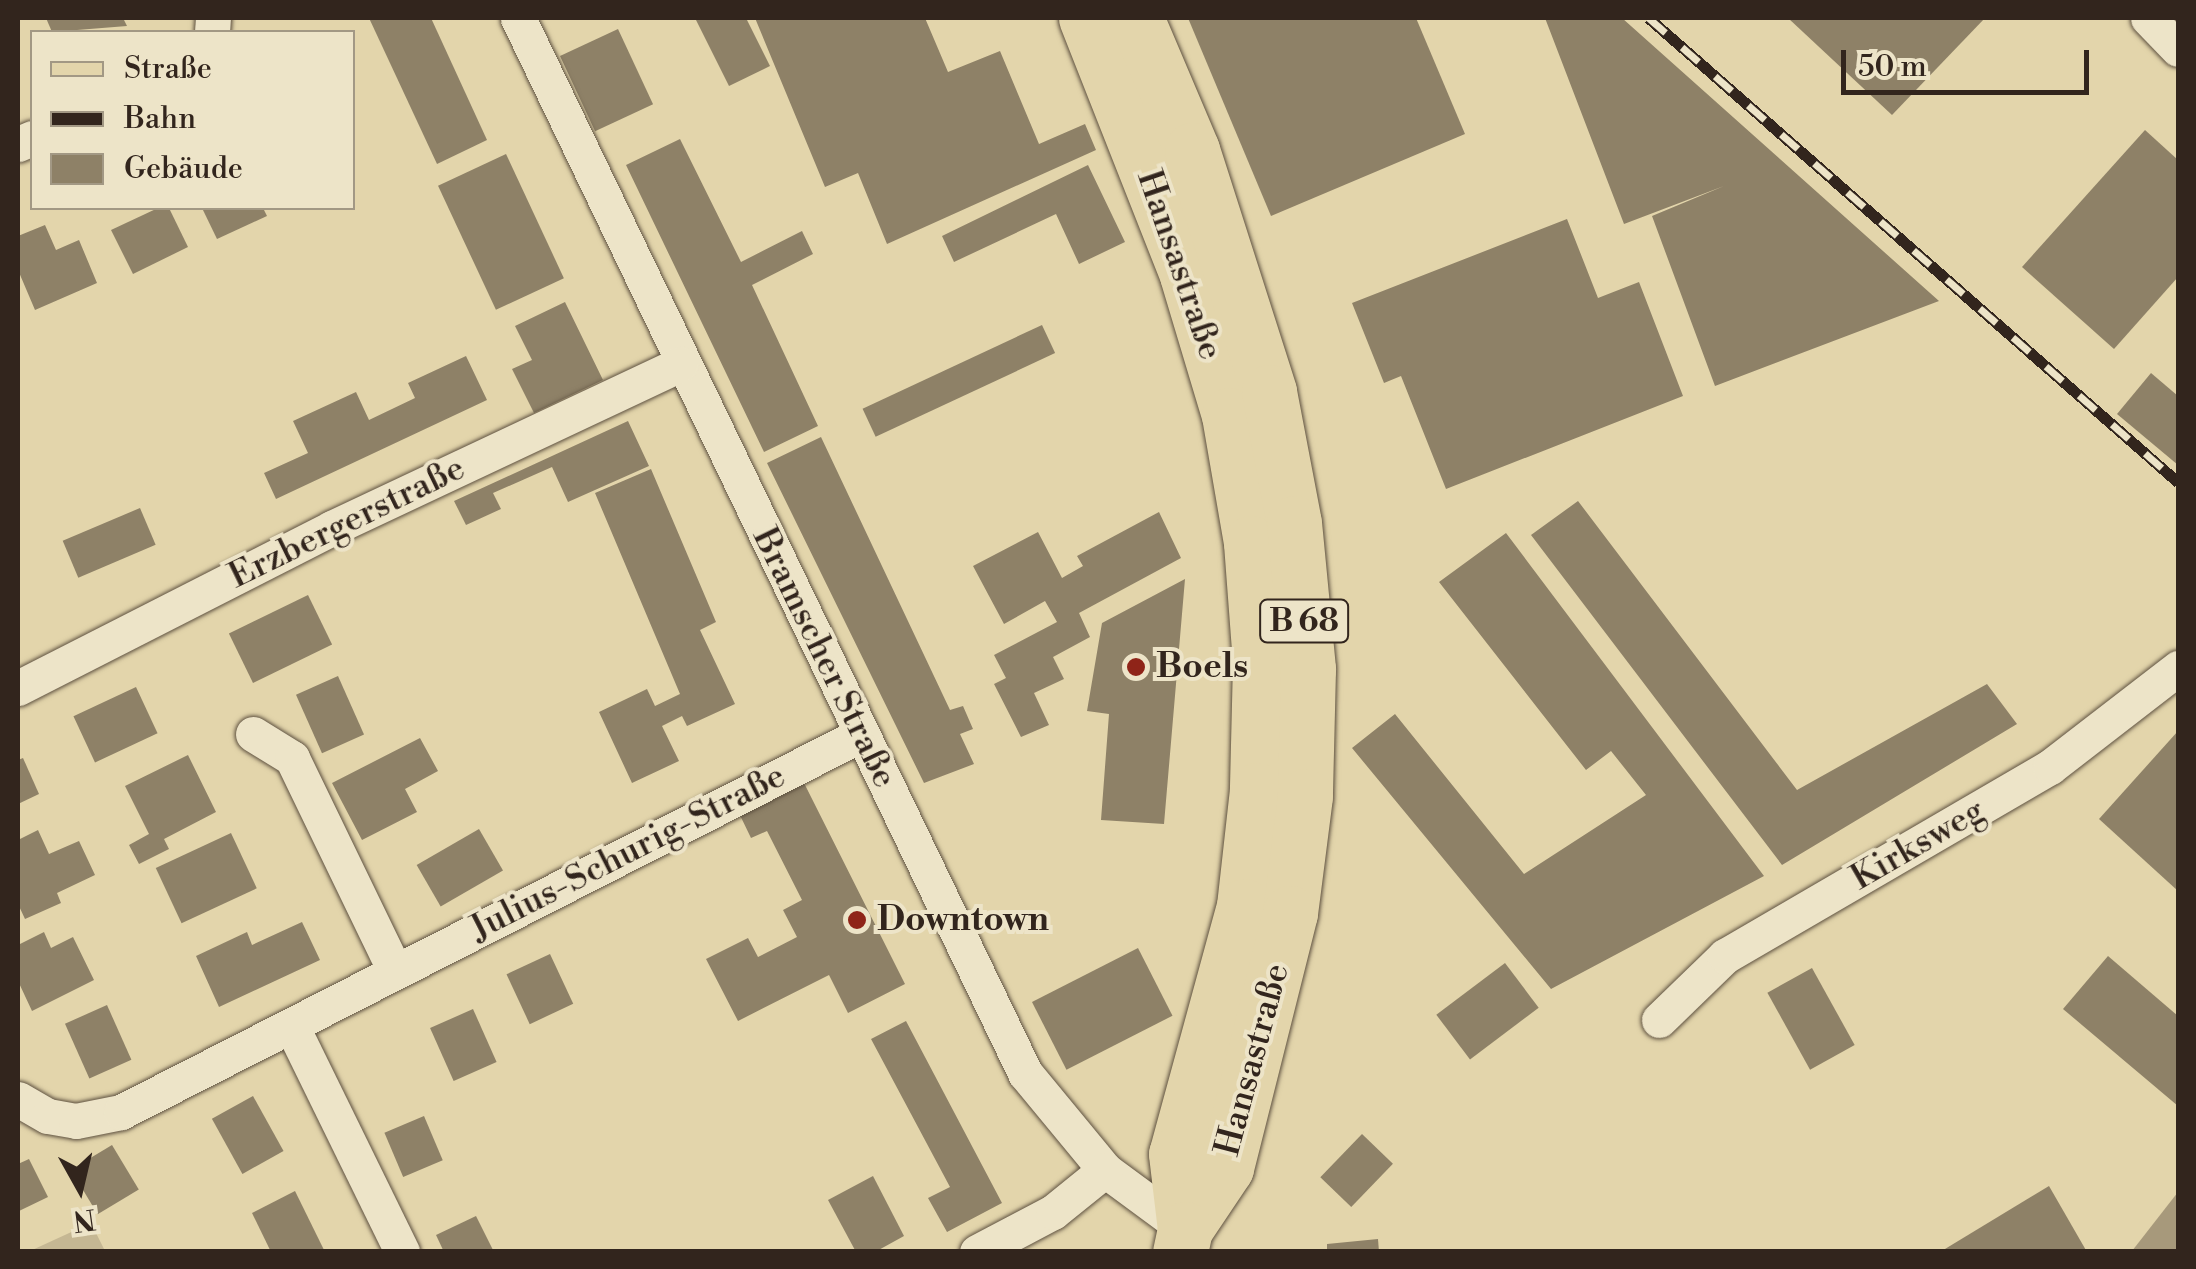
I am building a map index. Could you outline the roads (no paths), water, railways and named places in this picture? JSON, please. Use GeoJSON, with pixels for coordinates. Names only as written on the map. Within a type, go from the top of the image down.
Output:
{"type":"FeatureCollection","features":[{"type":"Feature","properties":{"kind":"main road","name":"Hansastraße"},"geometry":{"type":"LineString","coordinates":[[1086,18],[1186,275],[1228,415],[1251,543],[1260,664],[1257,790],[1244,906],[1176,1154],[1182,1240]]}},
{"type":"Feature","properties":{"kind":"main road","name":"Hansastraße"},"geometry":{"type":"LineString","coordinates":[[1136,18],[1198,167],[1268,392],[1294,523],[1308,670],[1305,796],[1290,913],[1226,1168],[1182,1240]]}},
{"type":"Feature","properties":{"kind":"street","name":"Bramscher Straße"},"geometry":{"type":"LineString","coordinates":[[518,18],[680,364],[1024,1073],[1104,1170],[1182,1240]]}},
{"type":"Feature","properties":{"kind":"street"},"geometry":{"type":"LineString","coordinates":[[2148,18],[2178,48]]}},
{"type":"Feature","properties":{"kind":"street","name":"Erzbergerstraße"},"geometry":{"type":"LineString","coordinates":[[18,688],[332,528],[680,364]]}},
{"type":"Feature","properties":{"kind":"street","name":"Kirksweg"},"geometry":{"type":"LineString","coordinates":[[1659,1020],[1724,956],[2050,766],[2178,668]]}},
{"type":"Feature","properties":{"kind":"street"},"geometry":{"type":"LineString","coordinates":[[254,734],[292,758],[395,971]]}},
{"type":"Feature","properties":{"kind":"street","name":"Julius-Schurig-Straße"},"geometry":{"type":"LineString","coordinates":[[18,1099],[48,1116],[98,1119],[292,1027],[862,734]]}},
{"type":"Feature","properties":{"kind":"street"},"geometry":{"type":"LineString","coordinates":[[292,1027],[402,1252]]}},
{"type":"Feature","properties":{"kind":"street"},"geometry":{"type":"LineString","coordinates":[[977,1252],[1053,1212],[1104,1170]]}},
{"type":"Feature","properties":{"kind":"railway"},"geometry":{"type":"LineString","coordinates":[[1649,18],[2178,482]]}},
{"type":"Feature","properties":{"kind":"place","name":"Boels"},"geometry":{"type":"Point","coordinates":[1136,667]}},
{"type":"Feature","properties":{"kind":"place","name":"Downtown"},"geometry":{"type":"Point","coordinates":[857,920]}}]}
